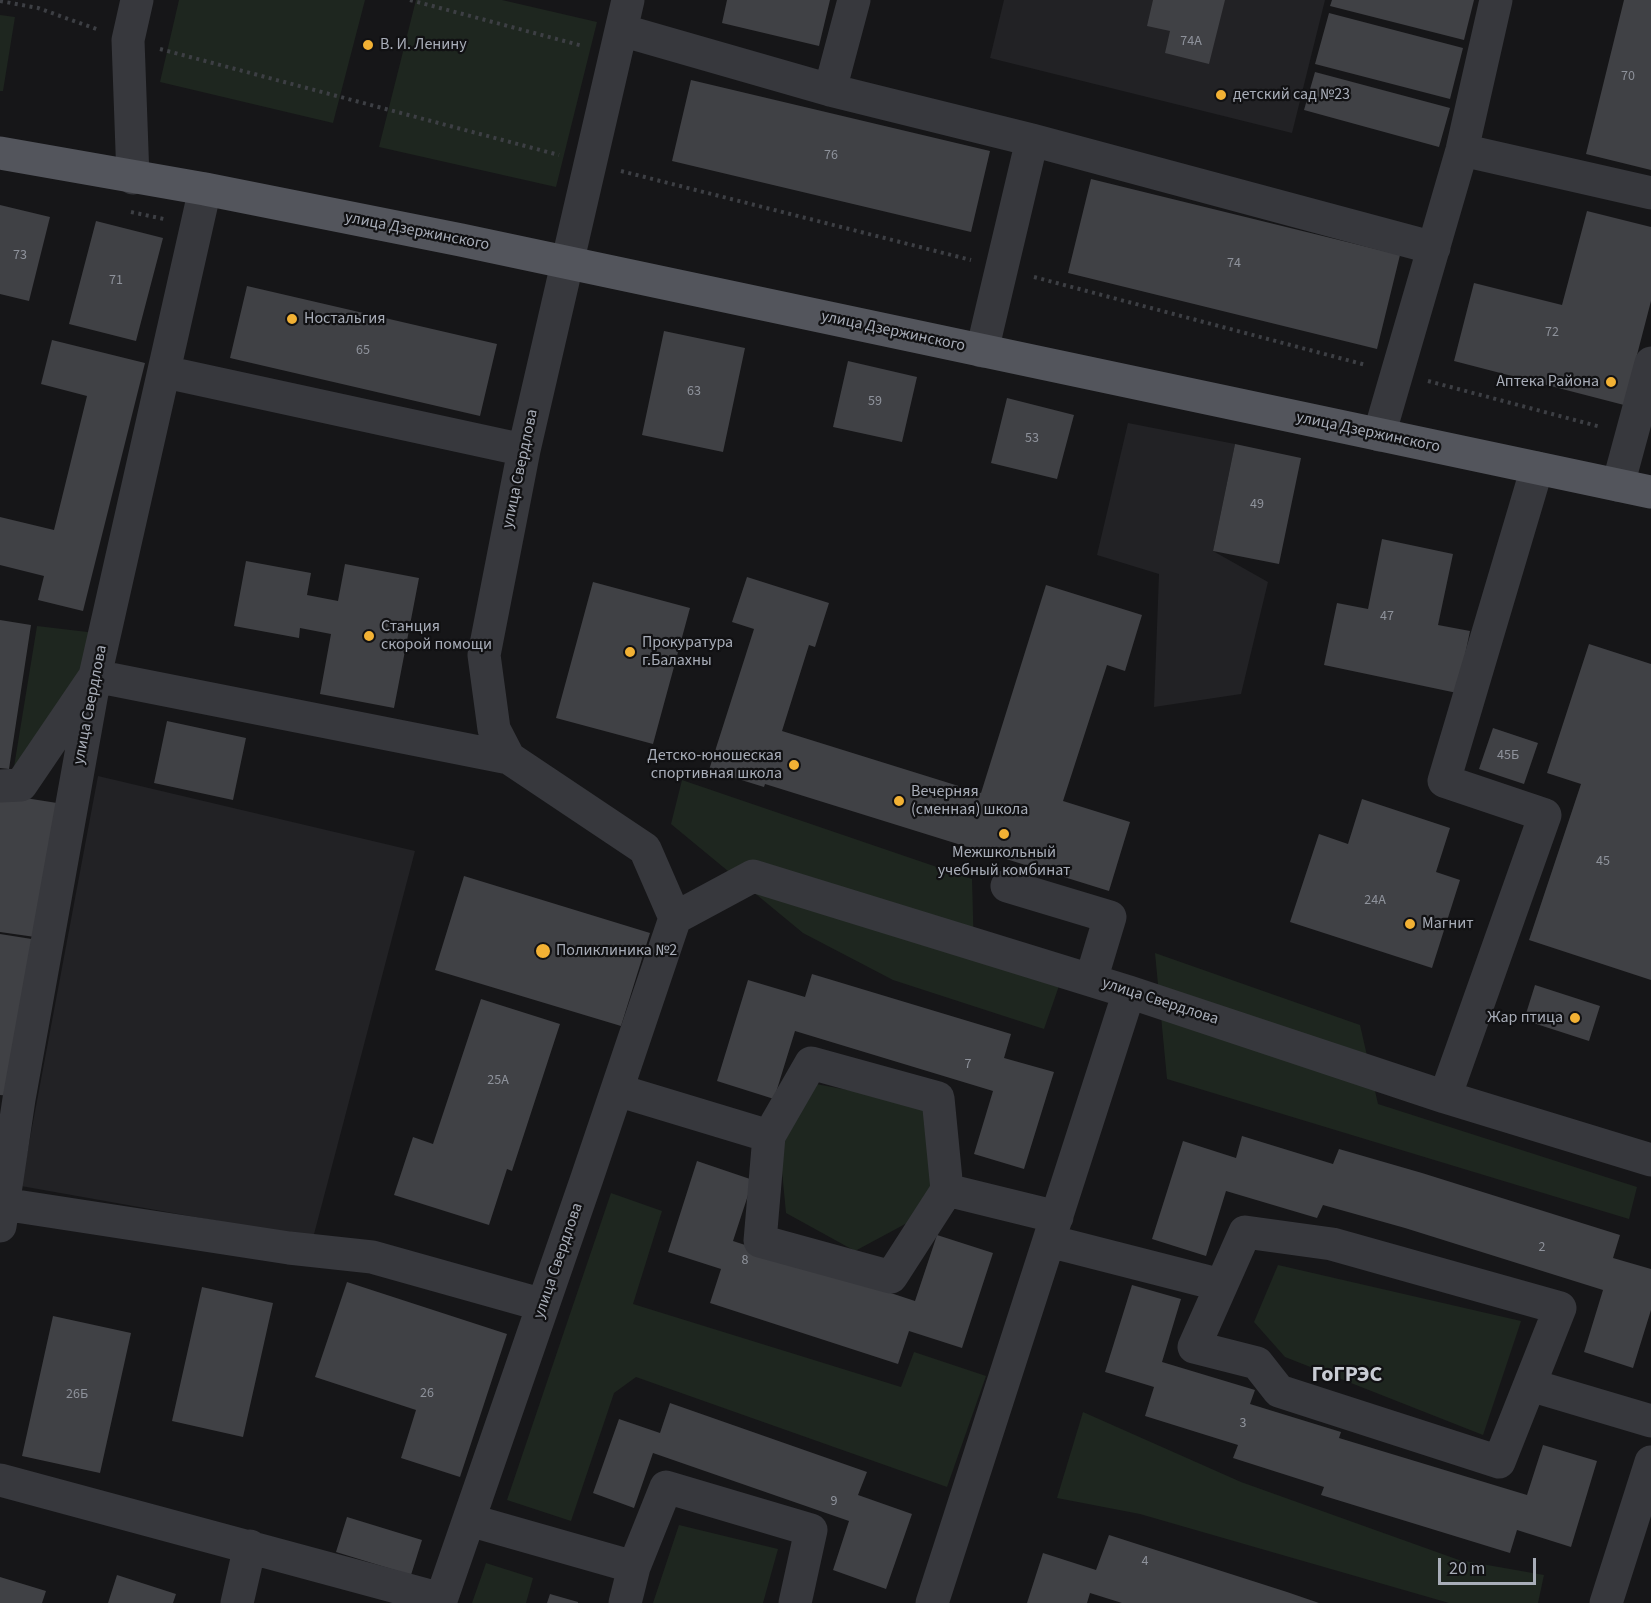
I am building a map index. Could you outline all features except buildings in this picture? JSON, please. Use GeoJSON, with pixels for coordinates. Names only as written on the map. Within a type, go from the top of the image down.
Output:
{"type":"FeatureCollection","features":[{"type":"Feature","properties":{"kind":"main road","name":"улица Дзержинского"},"geometry":{"type":"LineString","coordinates":[[0,153],[205,189],[566,263],[1651,492]]}},
{"type":"Feature","properties":{"kind":"street"},"geometry":{"type":"LineString","coordinates":[[134,178],[128,40],[137,0]]}},
{"type":"Feature","properties":{"kind":"street"},"geometry":{"type":"LineString","coordinates":[[830,90],[854,0]]}},
{"type":"Feature","properties":{"kind":"street"},"geometry":{"type":"LineString","coordinates":[[1379,435],[1462,150],[1496,0]]}},
{"type":"Feature","properties":{"kind":"street"},"geometry":{"type":"LineString","coordinates":[[621,28],[830,90],[1434,248]]}},
{"type":"Feature","properties":{"kind":"street","name":"улица Свердлова"},"geometry":{"type":"LineString","coordinates":[[441,1601],[675,918],[645,849],[509,758],[494,729],[484,655],[524,450],[621,28]]}},
{"type":"Feature","properties":{"kind":"street"},"geometry":{"type":"LineString","coordinates":[[982,351],[1032,141]]}},
{"type":"Feature","properties":{"kind":"street"},"geometry":{"type":"LineString","coordinates":[[1462,150],[1651,193]]}},
{"type":"Feature","properties":{"kind":"street","name":"улица Свердлова"},"geometry":{"type":"LineString","coordinates":[[2,1215],[19,1099],[95,676],[205,189]]}},
{"type":"Feature","properties":{"kind":"street"},"geometry":{"type":"LineString","coordinates":[[1618,486],[1651,363]]}},
{"type":"Feature","properties":{"kind":"street"},"geometry":{"type":"LineString","coordinates":[[165,372],[524,450]]}},
{"type":"Feature","properties":{"kind":"street"},"geometry":{"type":"LineString","coordinates":[[1445,1097],[1545,815],[1444,781],[1537,468]]}},
{"type":"Feature","properties":{"kind":"street"},"geometry":{"type":"LineString","coordinates":[[0,786],[21,785],[95,676],[509,758]]}},
{"type":"Feature","properties":{"kind":"street","name":"улица Свердлова"},"geometry":{"type":"LineString","coordinates":[[675,918],[753,876],[1129,992],[1445,1097],[1651,1160]]}},
{"type":"Feature","properties":{"kind":"street"},"geometry":{"type":"LineString","coordinates":[[1007,886],[1110,917],[1091,980]]}},
{"type":"Feature","properties":{"kind":"street"},"geometry":{"type":"LineString","coordinates":[[932,1603],[1129,992]]}},
{"type":"Feature","properties":{"kind":"street"},"geometry":{"type":"LineString","coordinates":[[811,1063],[938,1098],[947,1190],[891,1277],[760,1241],[769,1136],[811,1063]]}},
{"type":"Feature","properties":{"kind":"street"},"geometry":{"type":"LineString","coordinates":[[617,1090],[769,1136]]}},
{"type":"Feature","properties":{"kind":"street"},"geometry":{"type":"LineString","coordinates":[[947,1190],[1053,1229],[1221,1285]]}},
{"type":"Feature","properties":{"kind":"street"},"geometry":{"type":"LineString","coordinates":[[2,1215],[372,1257],[543,1305]]}},
{"type":"Feature","properties":{"kind":"street"},"geometry":{"type":"LineString","coordinates":[[1245,1232],[1332,1244],[1560,1308],[1499,1462],[1279,1391],[1257,1363],[1194,1347],[1221,1285],[1245,1232]]}},
{"type":"Feature","properties":{"kind":"street"},"geometry":{"type":"LineString","coordinates":[[1530,1385],[1651,1421]]}},
{"type":"Feature","properties":{"kind":"street"},"geometry":{"type":"LineString","coordinates":[[1606,1603],[1651,1462]]}},
{"type":"Feature","properties":{"kind":"street"},"geometry":{"type":"LineString","coordinates":[[0,1480],[250,1546],[441,1601]]}},
{"type":"Feature","properties":{"kind":"street"},"geometry":{"type":"LineString","coordinates":[[625,1603],[634,1567],[666,1487],[811,1530],[795,1603]]}},
{"type":"Feature","properties":{"kind":"street"},"geometry":{"type":"LineString","coordinates":[[469,1520],[634,1567]]}},
{"type":"Feature","properties":{"kind":"street"},"geometry":{"type":"LineString","coordinates":[[237,1603],[250,1546]]}},
{"type":"Feature","properties":{"kind":"path"},"geometry":{"type":"LineString","coordinates":[[410,0],[621,28]]}},
{"type":"Feature","properties":{"kind":"path"},"geometry":{"type":"LineString","coordinates":[[0,1],[38,8],[128,40],[590,163],[1002,268],[1632,435]]}},
{"type":"Feature","properties":{"kind":"shaded area"},"geometry":{"type":"Polygon","coordinates":[[[179,0],[365,0],[333,123],[160,82],[179,0]]]}},
{"type":"Feature","properties":{"kind":"shaded area"},"geometry":{"type":"Polygon","coordinates":[[[416,0],[502,0],[597,22],[556,187],[379,147],[416,0]]]}},
{"type":"Feature","properties":{"kind":"shaded area","name":"детский сад №23"},"geometry":{"type":"Polygon","coordinates":[[[1004,0],[1325,0],[1292,133],[990,58],[1004,0]]]}},
{"type":"Feature","properties":{"kind":"shaded area"},"geometry":{"type":"Polygon","coordinates":[[[0,15],[15,17],[3,91],[0,91],[0,15]]]}},
{"type":"Feature","properties":{"kind":"shaded area"},"geometry":{"type":"Polygon","coordinates":[[[1128,423],[1235,444],[1213,551],[1268,582],[1241,694],[1154,707],[1159,574],[1097,555],[1128,423]]]}},
{"type":"Feature","properties":{"kind":"shaded area"},"geometry":{"type":"Polygon","coordinates":[[[37,626],[96,633],[86,675],[14,767],[37,626]]]}},
{"type":"Feature","properties":{"kind":"shaded area"},"geometry":{"type":"Polygon","coordinates":[[[98,776],[415,851],[313,1238],[21,1186],[98,776]]]}},
{"type":"Feature","properties":{"kind":"shaded area"},"geometry":{"type":"Polygon","coordinates":[[[682,780],[972,879],[974,953],[1061,980],[1044,1029],[893,980],[803,933],[671,824],[682,780]]]}},
{"type":"Feature","properties":{"kind":"shaded area"},"geometry":{"type":"Polygon","coordinates":[[[1155,953],[1360,1025],[1378,1104],[1637,1187],[1629,1219],[1167,1079],[1155,953]]]}},
{"type":"Feature","properties":{"kind":"shaded area"},"geometry":{"type":"Polygon","coordinates":[[[816,1084],[944,1108],[935,1208],[855,1251],[786,1213],[778,1129],[816,1084]]]}},
{"type":"Feature","properties":{"kind":"shaded area"},"geometry":{"type":"Polygon","coordinates":[[[611,1193],[662,1211],[633,1304],[901,1387],[914,1352],[986,1376],[947,1487],[636,1377],[614,1393],[571,1521],[507,1500],[611,1193]]]}},
{"type":"Feature","properties":{"kind":"shaded area"},"geometry":{"type":"Polygon","coordinates":[[[1278,1265],[1521,1321],[1483,1435],[1285,1357],[1254,1322],[1278,1265]]]}},
{"type":"Feature","properties":{"kind":"shaded area"},"geometry":{"type":"Polygon","coordinates":[[[1083,1412],[1241,1482],[1459,1560],[1544,1575],[1538,1603],[1449,1603],[1140,1514],[1057,1498],[1083,1412]]]}},
{"type":"Feature","properties":{"kind":"shaded area"},"geometry":{"type":"Polygon","coordinates":[[[679,1525],[778,1549],[763,1603],[653,1603],[679,1525]]]}},
{"type":"Feature","properties":{"kind":"shaded area"},"geometry":{"type":"Polygon","coordinates":[[[486,1563],[533,1578],[526,1603],[472,1603],[486,1563]]]}},
{"type":"Feature","properties":{"kind":"place","name":"В. И. Ленину"},"geometry":{"type":"Point","coordinates":[368,45]}},
{"type":"Feature","properties":{"kind":"place","name":"детский сад №23"},"geometry":{"type":"Point","coordinates":[1221,95]}},
{"type":"Feature","properties":{"kind":"place","name":"Ностальгия"},"geometry":{"type":"Point","coordinates":[292,319]}},
{"type":"Feature","properties":{"kind":"place","name":"Аптека Района"},"geometry":{"type":"Point","coordinates":[1611,382]}},
{"type":"Feature","properties":{"kind":"place","name":"Станция скорой помощи"},"geometry":{"type":"Point","coordinates":[369,636]}},
{"type":"Feature","properties":{"kind":"place","name":"Прокуратура г.Балахны"},"geometry":{"type":"Point","coordinates":[630,652]}},
{"type":"Feature","properties":{"kind":"place","name":"Детско-юношеская спортивная школа"},"geometry":{"type":"Point","coordinates":[794,765]}},
{"type":"Feature","properties":{"kind":"place","name":"Вечерняя (сменная) школа"},"geometry":{"type":"Point","coordinates":[899,801]}},
{"type":"Feature","properties":{"kind":"place","name":"Межшкольный учебный комбинат"},"geometry":{"type":"Point","coordinates":[1004,834]}},
{"type":"Feature","properties":{"kind":"place","name":"Магнит"},"geometry":{"type":"Point","coordinates":[1410,924]}},
{"type":"Feature","properties":{"kind":"place","name":"Поликлиника №2"},"geometry":{"type":"Point","coordinates":[543,951]}},
{"type":"Feature","properties":{"kind":"place","name":"Жар птица"},"geometry":{"type":"Point","coordinates":[1575,1018]}},
{"type":"Feature","properties":{"kind":"district","name":"ГоГРЭС"},"geometry":{"type":"Point","coordinates":[1347,1376]}}]}
